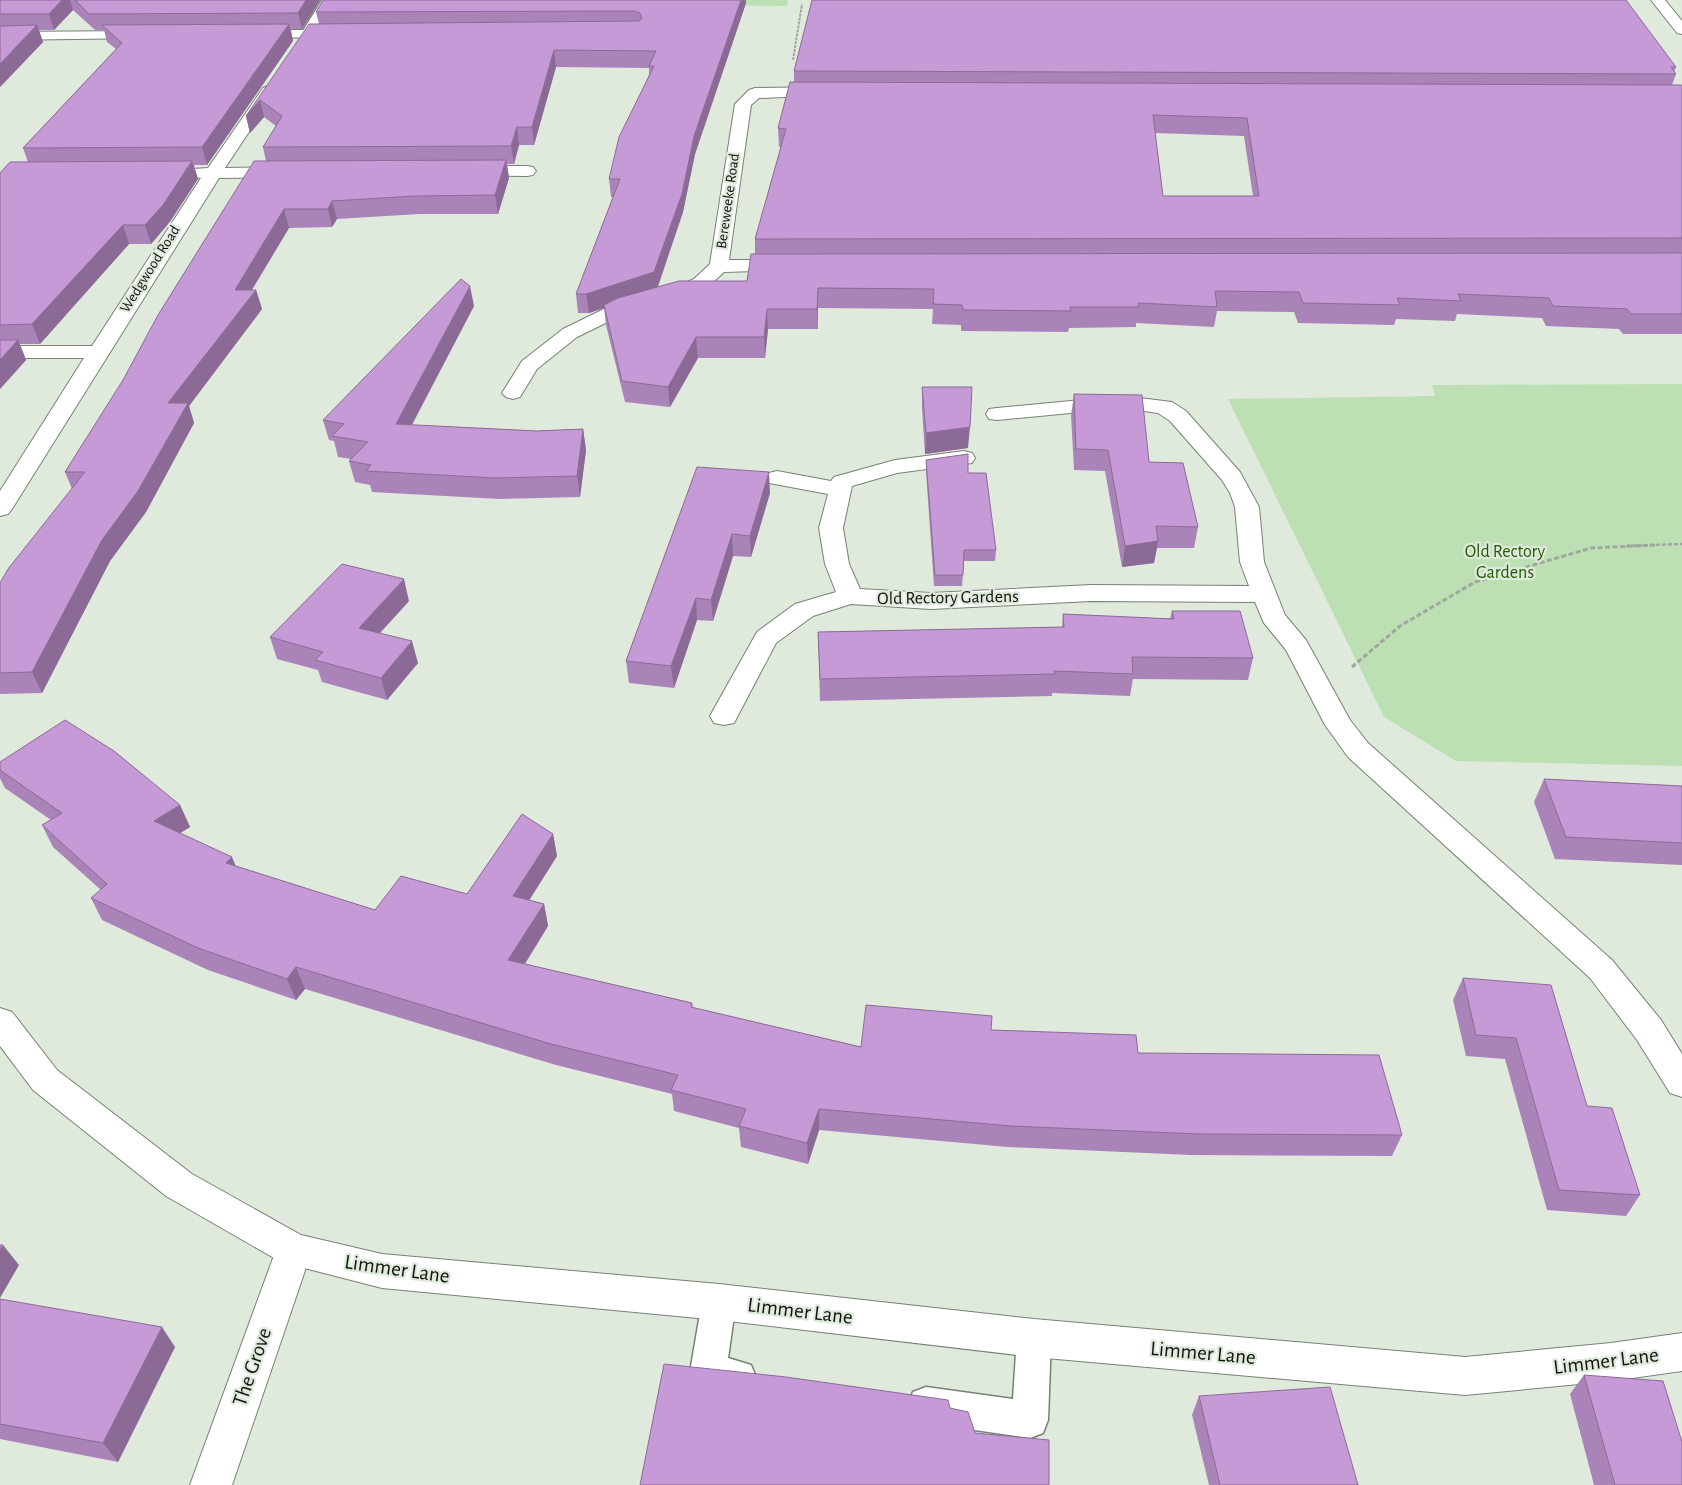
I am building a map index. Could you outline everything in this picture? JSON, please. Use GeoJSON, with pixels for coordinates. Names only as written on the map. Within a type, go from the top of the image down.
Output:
{"type":"FeatureCollection","features":[{"type":"Feature","properties":{"kind":"street"},"geometry":{"type":"LineString","coordinates":[[1658,0],[1682,30]]}},
{"type":"Feature","properties":{"kind":"street"},"geometry":{"type":"LineString","coordinates":[[238,34],[357,34]]}},
{"type":"Feature","properties":{"kind":"street"},"geometry":{"type":"LineString","coordinates":[[297,50],[308,34]]}},
{"type":"Feature","properties":{"kind":"street"},"geometry":{"type":"LineString","coordinates":[[0,36],[159,35]]}},
{"type":"Feature","properties":{"kind":"street","name":"Wedgwood Road"},"geometry":{"type":"LineString","coordinates":[[0,509],[212,172],[280,73]]}},
{"type":"Feature","properties":{"kind":"street"},"geometry":{"type":"LineString","coordinates":[[788,92],[838,92]]}},
{"type":"Feature","properties":{"kind":"street","name":"Bereweeke Road"},"geometry":{"type":"LineString","coordinates":[[788,92],[755,93],[743,104],[719,266],[808,266]]}},
{"type":"Feature","properties":{"kind":"street"},"geometry":{"type":"LineString","coordinates":[[458,172],[527,171]]}},
{"type":"Feature","properties":{"kind":"street"},"geometry":{"type":"LineString","coordinates":[[183,173],[300,172]]}},
{"type":"Feature","properties":{"kind":"street"},"geometry":{"type":"LineString","coordinates":[[513,392],[529,365],[570,333],[613,312],[673,295],[701,283],[719,266]]}},
{"type":"Feature","properties":{"kind":"street"},"geometry":{"type":"LineString","coordinates":[[0,352],[98,352]]}},
{"type":"Feature","properties":{"kind":"street"},"geometry":{"type":"LineString","coordinates":[[998,414],[1123,402],[1164,407],[1178,416],[1232,477],[1241,493],[1247,507],[1252,562],[1273,617],[1297,646],[1339,726],[1358,750],[1601,970],[1649,1030],[1682,1083]]}},
{"type":"Feature","properties":{"kind":"street"},"geometry":{"type":"LineString","coordinates":[[724,716],[766,638],[804,610],[850,596],[837,564],[831,528],[842,482],[896,467],[968,458]]}},
{"type":"Feature","properties":{"kind":"street"},"geometry":{"type":"LineString","coordinates":[[777,478],[840,490]]}},
{"type":"Feature","properties":{"kind":"street","name":"Old Rectory Gardens"},"geometry":{"type":"LineString","coordinates":[[850,596],[886,601],[970,601],[1077,594],[1264,594]]}},
{"type":"Feature","properties":{"kind":"street","name":"Limmer Lane"},"geometry":{"type":"LineString","coordinates":[[0,1021],[45,1080],[179,1185],[294,1250],[382,1271],[719,1302],[1034,1338],[1465,1376],[1611,1362],[1682,1352]]}},
{"type":"Feature","properties":{"kind":"street","name":"The Grove"},"geometry":{"type":"LineString","coordinates":[[211,1485],[294,1250]]}},
{"type":"Feature","properties":{"kind":"lane"},"geometry":{"type":"LineString","coordinates":[[308,34],[328,0]]}},
{"type":"Feature","properties":{"kind":"lane"},"geometry":{"type":"LineString","coordinates":[[719,1302],[708,1372],[766,1381]]}},
{"type":"Feature","properties":{"kind":"lane"},"geometry":{"type":"LineString","coordinates":[[893,1400],[1030,1420],[1034,1338]]}},
{"type":"Feature","properties":{"kind":"path"},"geometry":{"type":"LineString","coordinates":[[788,92],[802,4]]}},
{"type":"Feature","properties":{"kind":"path"},"geometry":{"type":"LineString","coordinates":[[1318,685],[1338,679],[1400,626],[1475,582],[1591,548],[1682,544]]}},
{"type":"Feature","properties":{"kind":"green space"},"geometry":{"type":"Polygon","coordinates":[[[711,0],[788,0],[787,6],[709,5],[711,0]]]}},
{"type":"Feature","properties":{"kind":"green space","name":"Old Rectory Gardens"},"geometry":{"type":"Polygon","coordinates":[[[1682,384],[1682,766],[1456,761],[1384,717],[1228,399],[1435,396],[1432,385],[1682,384]]]}},
{"type":"Feature","properties":{"kind":"building"},"geometry":{"type":"Polygon","coordinates":[[[0,0],[62,0],[49,14],[0,14],[0,0]]]}},
{"type":"Feature","properties":{"kind":"building"},"geometry":{"type":"Polygon","coordinates":[[[75,0],[306,0],[298,13],[89,14],[75,0]]]}},
{"type":"Feature","properties":{"kind":"building"},"geometry":{"type":"Polygon","coordinates":[[[323,0],[741,0],[694,136],[682,194],[654,272],[586,294],[576,294],[620,179],[609,179],[619,137],[654,66],[649,66],[656,51],[554,50],[532,127],[517,127],[511,146],[263,147],[282,116],[260,100],[246,116],[309,24],[639,21],[642,18],[640,13],[634,11],[316,12],[323,0]]]}},
{"type":"Feature","properties":{"kind":"building"},"geometry":{"type":"Polygon","coordinates":[[[812,0],[1626,0],[1676,67],[1671,67],[1676,74],[794,71],[812,0]]]}},
{"type":"Feature","properties":{"kind":"building"},"geometry":{"type":"Polygon","coordinates":[[[289,24],[202,147],[23,148],[122,43],[102,25],[289,24]]]}},
{"type":"Feature","properties":{"kind":"building"},"geometry":{"type":"Polygon","coordinates":[[[37,25],[0,64],[0,26],[37,25]]]}},
{"type":"Feature","properties":{"kind":"building"},"geometry":{"type":"Polygon","coordinates":[[[790,82],[1682,85],[1682,238],[755,239],[786,129],[778,128],[790,82]],[[1153,115],[1163,196],[1259,196],[1247,118],[1153,115]]]}},
{"type":"Feature","properties":{"kind":"building"},"geometry":{"type":"Polygon","coordinates":[[[506,160],[495,195],[416,196],[332,201],[328,209],[284,209],[235,290],[256,290],[168,403],[188,403],[138,491],[102,540],[32,672],[0,673],[0,583],[8,569],[85,472],[65,472],[123,380],[158,315],[254,161],[506,160]]]}},
{"type":"Feature","properties":{"kind":"building"},"geometry":{"type":"Polygon","coordinates":[[[192,161],[163,205],[145,225],[123,225],[32,324],[0,325],[0,173],[10,162],[192,161]]]}},
{"type":"Feature","properties":{"kind":"building"},"geometry":{"type":"Polygon","coordinates":[[[1682,253],[1682,314],[1631,314],[1627,309],[1553,306],[1549,298],[1458,294],[1461,301],[1397,298],[1400,305],[1303,303],[1299,292],[1215,291],[1217,307],[1138,303],[1139,307],[1070,307],[1071,311],[963,310],[962,305],[933,304],[934,289],[818,288],[817,309],[767,309],[764,337],[696,337],[668,387],[622,381],[604,305],[618,298],[679,281],[747,281],[751,254],[1682,253]]]}},
{"type":"Feature","properties":{"kind":"building"},"geometry":{"type":"Polygon","coordinates":[[[461,279],[470,286],[396,424],[537,431],[583,429],[577,476],[496,478],[366,471],[371,465],[349,461],[368,442],[332,436],[344,424],[323,420],[461,279]]]}},
{"type":"Feature","properties":{"kind":"building"},"geometry":{"type":"Polygon","coordinates":[[[0,340],[18,340],[0,360],[0,340]]]}},
{"type":"Feature","properties":{"kind":"building"},"geometry":{"type":"Polygon","coordinates":[[[922,387],[972,387],[970,427],[926,433],[922,387]]]}},
{"type":"Feature","properties":{"kind":"building"},"geometry":{"type":"Polygon","coordinates":[[[1074,394],[1142,395],[1149,462],[1183,463],[1198,527],[1156,526],[1158,541],[1125,546],[1108,450],[1076,449],[1074,394]]]}},
{"type":"Feature","properties":{"kind":"building"},"geometry":{"type":"Polygon","coordinates":[[[968,454],[968,473],[986,473],[996,550],[964,550],[963,575],[935,575],[926,460],[968,454]]]}},
{"type":"Feature","properties":{"kind":"building"},"geometry":{"type":"Polygon","coordinates":[[[697,467],[769,472],[750,536],[732,534],[711,600],[696,598],[671,666],[626,661],[697,467]]]}},
{"type":"Feature","properties":{"kind":"building"},"geometry":{"type":"Polygon","coordinates":[[[342,564],[404,579],[359,628],[412,641],[381,678],[315,660],[323,652],[270,637],[342,564]]]}},
{"type":"Feature","properties":{"kind":"building"},"geometry":{"type":"Polygon","coordinates":[[[1172,611],[1240,611],[1253,658],[1132,657],[1133,674],[1054,671],[1055,674],[820,679],[818,632],[1064,627],[1063,614],[1174,619],[1172,611]]]}},
{"type":"Feature","properties":{"kind":"building"},"geometry":{"type":"Polygon","coordinates":[[[65,720],[114,751],[180,805],[154,821],[232,857],[226,863],[375,910],[401,876],[467,894],[522,814],[553,834],[513,896],[544,904],[508,960],[692,1003],[691,1007],[861,1047],[866,1005],[992,1016],[991,1030],[1136,1035],[1138,1053],[1379,1055],[1402,1135],[1198,1134],[1011,1126],[819,1109],[807,1143],[739,1126],[746,1109],[671,1090],[678,1075],[551,1044],[296,967],[287,979],[198,948],[91,898],[107,884],[42,825],[62,813],[0,770],[0,762],[65,720]]]}},
{"type":"Feature","properties":{"kind":"building"},"geometry":{"type":"Polygon","coordinates":[[[1544,779],[1682,786],[1682,843],[1566,837],[1544,779]]]}},
{"type":"Feature","properties":{"kind":"building"},"geometry":{"type":"Polygon","coordinates":[[[1463,978],[1551,985],[1587,1106],[1612,1108],[1640,1195],[1559,1190],[1516,1038],[1476,1035],[1463,978]]]}},
{"type":"Feature","properties":{"kind":"building"},"geometry":{"type":"Polygon","coordinates":[[[0,1299],[162,1327],[103,1443],[0,1424],[0,1299]]]}},
{"type":"Feature","properties":{"kind":"building"},"geometry":{"type":"Polygon","coordinates":[[[664,1364],[786,1377],[948,1400],[950,1408],[968,1412],[975,1433],[1049,1440],[1049,1485],[640,1485],[664,1364]]]}},
{"type":"Feature","properties":{"kind":"building"},"geometry":{"type":"Polygon","coordinates":[[[1584,1375],[1663,1381],[1682,1442],[1682,1485],[1615,1485],[1584,1375]]]}},
{"type":"Feature","properties":{"kind":"building"},"geometry":{"type":"Polygon","coordinates":[[[1330,1387],[1358,1485],[1220,1485],[1199,1396],[1330,1387]]]}}]}
